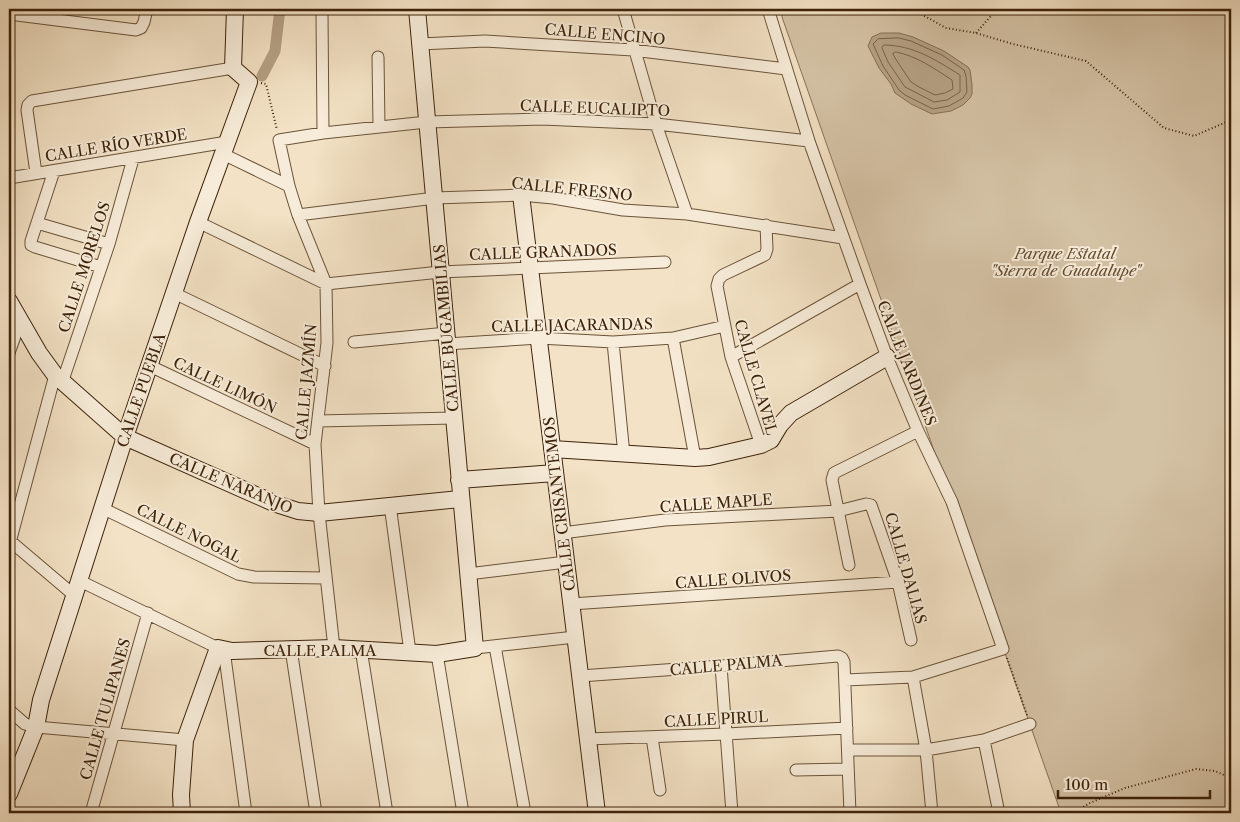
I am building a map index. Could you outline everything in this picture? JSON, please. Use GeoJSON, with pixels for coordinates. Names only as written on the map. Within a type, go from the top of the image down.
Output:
{"type":"FeatureCollection","features":[{"type":"Feature","properties":{"kind":"street"},"geometry":{"type":"LineString","coordinates":[[69,21],[71,9]]}},
{"type":"Feature","properties":{"kind":"street"},"geometry":{"type":"LineString","coordinates":[[9,14],[136,30],[141,28],[144,22],[146,9]]}},
{"type":"Feature","properties":{"kind":"street"},"geometry":{"type":"LineString","coordinates":[[233,68],[235,9]]}},
{"type":"Feature","properties":{"kind":"street","name":"CALLE BUGAMBILIAS"},"geometry":{"type":"LineString","coordinates":[[417,9],[475,648]]}},
{"type":"Feature","properties":{"kind":"street"},"geometry":{"type":"LineString","coordinates":[[622,9],[656,124],[687,214]]}},
{"type":"Feature","properties":{"kind":"street","name":"CALLE JARDINES"},"geometry":{"type":"LineString","coordinates":[[768,9],[809,141],[843,238],[887,357],[918,431],[952,502],[1003,649]]}},
{"type":"Feature","properties":{"kind":"street"},"geometry":{"type":"LineString","coordinates":[[322,13],[323,133]]}},
{"type":"Feature","properties":{"kind":"street","name":"CALLE ENCINO"},"geometry":{"type":"LineString","coordinates":[[420,44],[485,40],[633,50],[786,68]]}},
{"type":"Feature","properties":{"kind":"street"},"geometry":{"type":"LineString","coordinates":[[378,57],[379,127]]}},
{"type":"Feature","properties":{"kind":"street"},"geometry":{"type":"LineString","coordinates":[[233,68],[249,82]]}},
{"type":"Feature","properties":{"kind":"street"},"geometry":{"type":"LineString","coordinates":[[36,173],[27,110],[28,105],[32,102],[233,68]]}},
{"type":"Feature","properties":{"kind":"street","name":"CALLE PUEBLA"},"geometry":{"type":"LineString","coordinates":[[9,766],[41,700],[125,437],[198,222],[249,82]]}},
{"type":"Feature","properties":{"kind":"street","name":"CALLE EUCALIPTO"},"geometry":{"type":"LineString","coordinates":[[279,140],[323,133],[427,122],[542,119],[656,124],[809,141]]}},
{"type":"Feature","properties":{"kind":"street","name":"CALLE JAZMÍN"},"geometry":{"type":"LineString","coordinates":[[279,140],[289,186],[298,215],[326,284],[327,344],[315,444],[319,513],[334,648]]}},
{"type":"Feature","properties":{"kind":"street"},"geometry":{"type":"LineString","coordinates":[[225,148],[289,186]]}},
{"type":"Feature","properties":{"kind":"street","name":"CALLE RÍO VERDE"},"geometry":{"type":"LineString","coordinates":[[9,178],[133,159],[225,148]]}},
{"type":"Feature","properties":{"kind":"street","name":"CALLE MORELOS"},"geometry":{"type":"LineString","coordinates":[[9,542],[59,379],[109,244],[133,159]]}},
{"type":"Feature","properties":{"kind":"street"},"geometry":{"type":"LineString","coordinates":[[54,171],[31,245],[101,268]]}},
{"type":"Feature","properties":{"kind":"street","name":"CALLE FRESNO"},"geometry":{"type":"LineString","coordinates":[[298,215],[435,198],[521,195],[553,198],[623,210],[687,214],[843,238]]}},
{"type":"Feature","properties":{"kind":"street","name":"CALLE CRISANTEMOS"},"geometry":{"type":"LineString","coordinates":[[521,195],[596,813]]}},
{"type":"Feature","properties":{"kind":"street"},"geometry":{"type":"LineString","coordinates":[[198,222],[326,284]]}},
{"type":"Feature","properties":{"kind":"street"},"geometry":{"type":"LineString","coordinates":[[37,223],[109,244]]}},
{"type":"Feature","properties":{"kind":"street","name":"CALLE CLAVEL"},"geometry":{"type":"LineString","coordinates":[[761,446],[732,357],[717,286],[719,279],[723,276],[765,255],[767,250],[766,225]]}},
{"type":"Feature","properties":{"kind":"street","name":"CALLE GRANADOS"},"geometry":{"type":"LineString","coordinates":[[326,284],[440,272],[665,262]]}},
{"type":"Feature","properties":{"kind":"street"},"geometry":{"type":"LineString","coordinates":[[732,357],[860,284]]}},
{"type":"Feature","properties":{"kind":"street"},"geometry":{"type":"LineString","coordinates":[[174,293],[325,366]]}},
{"type":"Feature","properties":{"kind":"street","name":"CALLE NARANJO"},"geometry":{"type":"LineString","coordinates":[[9,301],[39,353],[59,379],[125,437],[276,504],[298,511],[319,513],[460,498]]}},
{"type":"Feature","properties":{"kind":"street"},"geometry":{"type":"LineString","coordinates":[[9,353],[20,322]]}},
{"type":"Feature","properties":{"kind":"street","name":"CALLE JACARANDAS"},"geometry":{"type":"LineString","coordinates":[[354,342],[447,338],[539,338],[613,342],[673,338],[725,326]]}},
{"type":"Feature","properties":{"kind":"street"},"geometry":{"type":"LineString","coordinates":[[673,338],[695,458]]}},
{"type":"Feature","properties":{"kind":"street"},"geometry":{"type":"LineString","coordinates":[[613,342],[624,455]]}},
{"type":"Feature","properties":{"kind":"street"},"geometry":{"type":"LineString","coordinates":[[552,449],[695,458],[709,457],[761,446],[771,440],[780,425],[791,413],[887,357]]}},
{"type":"Feature","properties":{"kind":"street","name":"CALLE LIMÓN"},"geometry":{"type":"LineString","coordinates":[[150,366],[315,444]]}},
{"type":"Feature","properties":{"kind":"street"},"geometry":{"type":"LineString","coordinates":[[318,422],[454,418]]}},
{"type":"Feature","properties":{"kind":"street"},"geometry":{"type":"LineString","coordinates":[[850,565],[832,480],[834,473],[918,431]]}},
{"type":"Feature","properties":{"kind":"street"},"geometry":{"type":"LineString","coordinates":[[459,480],[555,473]]}},
{"type":"Feature","properties":{"kind":"street","name":"CALLE MAPLE"},"geometry":{"type":"LineString","coordinates":[[562,533],[666,520],[838,511],[866,504],[871,505]]}},
{"type":"Feature","properties":{"kind":"street"},"geometry":{"type":"LineString","coordinates":[[390,505],[410,652]]}},
{"type":"Feature","properties":{"kind":"street","name":"CALLE DALIAS"},"geometry":{"type":"LineString","coordinates":[[871,505],[898,582],[911,640]]}},
{"type":"Feature","properties":{"kind":"street","name":"CALLE NOGAL"},"geometry":{"type":"LineString","coordinates":[[102,508],[238,574],[254,578],[326,578]]}},
{"type":"Feature","properties":{"kind":"street","name":"CALLE PALMA"},"geometry":{"type":"LineString","coordinates":[[9,542],[77,588],[148,613],[221,649],[232,651],[334,648],[438,654],[575,637]]}},
{"type":"Feature","properties":{"kind":"street"},"geometry":{"type":"LineString","coordinates":[[468,574],[566,562]]}},
{"type":"Feature","properties":{"kind":"street","name":"CALLE OLIVOS"},"geometry":{"type":"LineString","coordinates":[[571,604],[898,582]]}},
{"type":"Feature","properties":{"kind":"street","name":"CALLE TULIPANES"},"geometry":{"type":"LineString","coordinates":[[92,813],[148,613]]}},
{"type":"Feature","properties":{"kind":"street"},"geometry":{"type":"LineString","coordinates":[[495,646],[525,813]]}},
{"type":"Feature","properties":{"kind":"street"},"geometry":{"type":"LineString","coordinates":[[182,813],[181,795],[185,740],[221,649]]}},
{"type":"Feature","properties":{"kind":"street"},"geometry":{"type":"LineString","coordinates":[[221,649],[246,813]]}},
{"type":"Feature","properties":{"kind":"street"},"geometry":{"type":"LineString","coordinates":[[361,649],[387,813]]}},
{"type":"Feature","properties":{"kind":"street"},"geometry":{"type":"LineString","coordinates":[[850,813],[845,680],[913,676],[1003,649]]}},
{"type":"Feature","properties":{"kind":"street"},"geometry":{"type":"LineString","coordinates":[[291,650],[316,813]]}},
{"type":"Feature","properties":{"kind":"street"},"geometry":{"type":"LineString","coordinates":[[438,654],[463,813]]}},
{"type":"Feature","properties":{"kind":"street","name":"CALLE PALMA"},"geometry":{"type":"LineString","coordinates":[[580,676],[838,656],[844,662],[845,680]]}},
{"type":"Feature","properties":{"kind":"street"},"geometry":{"type":"LineString","coordinates":[[721,666],[732,813]]}},
{"type":"Feature","properties":{"kind":"street"},"geometry":{"type":"LineString","coordinates":[[913,676],[926,750],[932,813]]}},
{"type":"Feature","properties":{"kind":"street"},"geometry":{"type":"LineString","coordinates":[[9,710],[30,726],[185,740]]}},
{"type":"Feature","properties":{"kind":"street"},"geometry":{"type":"LineString","coordinates":[[848,750],[926,750],[984,740],[1030,724]]}},
{"type":"Feature","properties":{"kind":"street","name":"CALLE PUEBLA"},"geometry":{"type":"LineString","coordinates":[[9,794],[30,726]]}},
{"type":"Feature","properties":{"kind":"street","name":"CALLE PIRUL"},"geometry":{"type":"LineString","coordinates":[[587,739],[847,728]]}},
{"type":"Feature","properties":{"kind":"street"},"geometry":{"type":"LineString","coordinates":[[652,737],[660,790]]}},
{"type":"Feature","properties":{"kind":"street"},"geometry":{"type":"LineString","coordinates":[[984,740],[999,813]]}},
{"type":"Feature","properties":{"kind":"street"},"geometry":{"type":"LineString","coordinates":[[796,770],[848,769]]}},
{"type":"Feature","properties":{"kind":"path"},"geometry":{"type":"LineString","coordinates":[[912,9],[946,28],[976,33],[1013,44],[1086,61],[1164,128],[1178,133],[1194,136],[1231,120]]}},
{"type":"Feature","properties":{"kind":"path"},"geometry":{"type":"LineString","coordinates":[[976,33],[997,9]]}},
{"type":"Feature","properties":{"kind":"path"},"geometry":{"type":"LineString","coordinates":[[249,82],[266,84],[279,140]]}},
{"type":"Feature","properties":{"kind":"path"},"geometry":{"type":"LineString","coordinates":[[1003,649],[1030,724]]}},
{"type":"Feature","properties":{"kind":"path"},"geometry":{"type":"LineString","coordinates":[[1067,813],[1125,788],[1196,769],[1231,775]]}},
{"type":"Feature","properties":{"kind":"green space","name":"Parque Estatal \"Sierra de Guadalupe\""},"geometry":{"type":"Polygon","coordinates":[[[782,9],[1231,9],[1231,813],[1061,813],[782,17],[782,9]]]}},
{"type":"Feature","properties":{"kind":"water"},"geometry":{"type":"Polygon","coordinates":[[[881,33],[899,33],[913,37],[944,51],[968,67],[972,85],[970,98],[963,105],[951,111],[932,114],[911,104],[895,93],[868,46],[872,37],[881,33]]]}},
{"type":"Feature","properties":{"kind":"waterway"},"geometry":{"type":"LineString","coordinates":[[262,76],[275,51],[280,9]]}}]}
